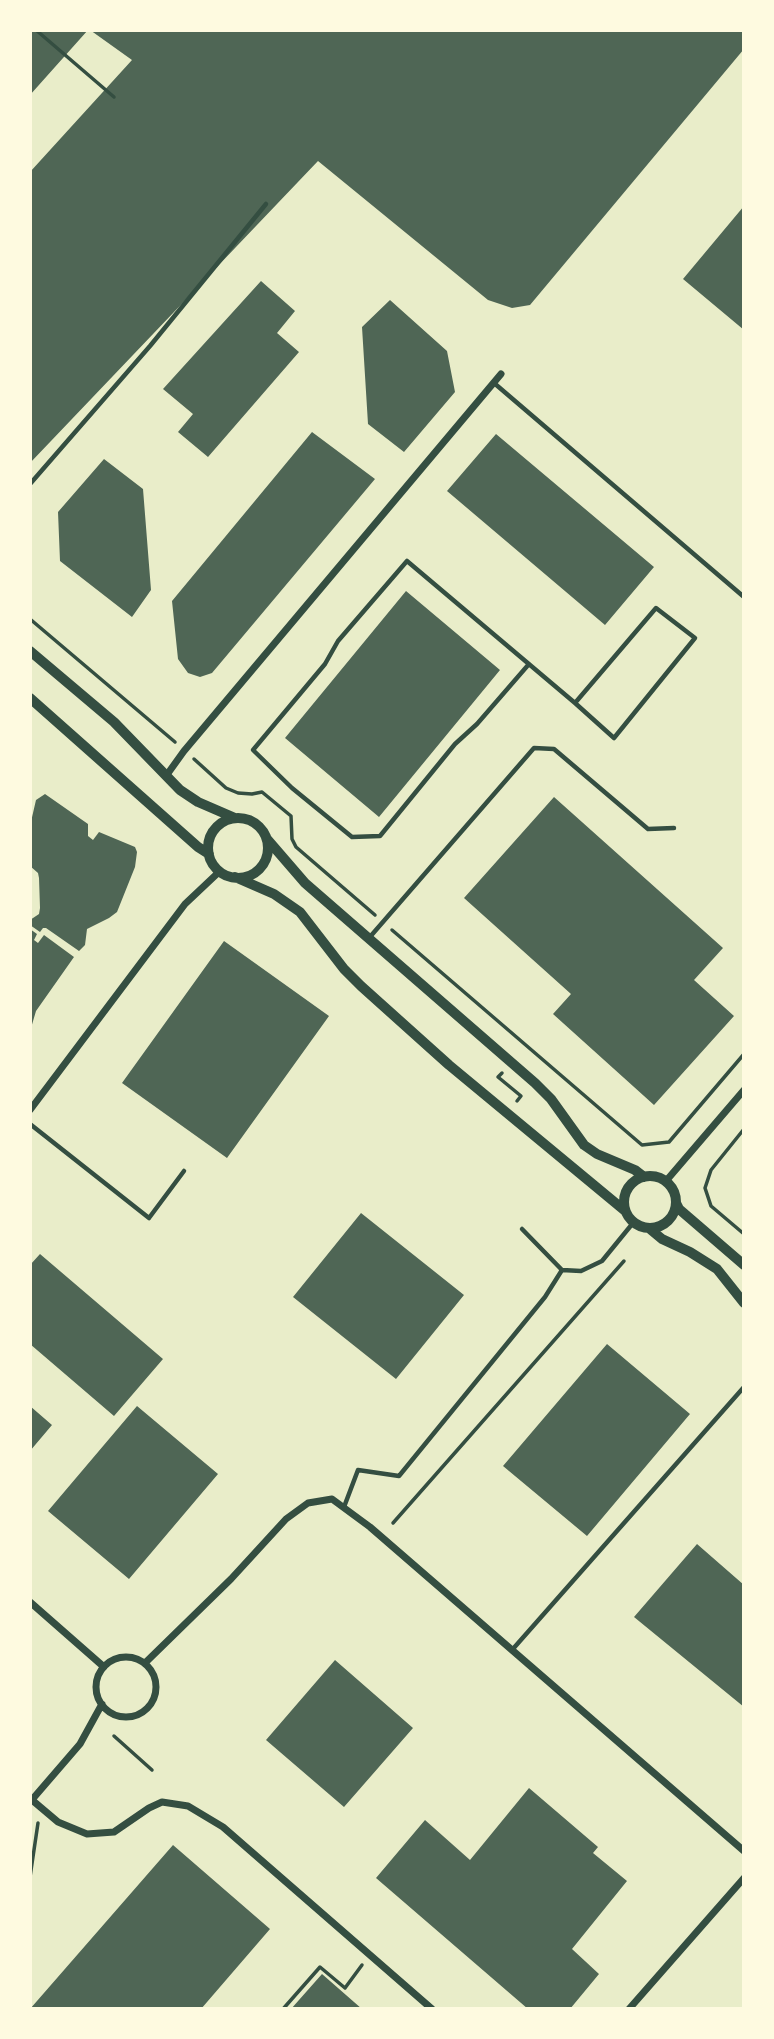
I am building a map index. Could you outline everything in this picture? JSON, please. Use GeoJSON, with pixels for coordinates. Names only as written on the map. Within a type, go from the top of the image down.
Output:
{"type":"FeatureCollection","features":[{"type":"Feature","properties":{"kind":"street"},"geometry":{"type":"LineString","coordinates":[[166,776],[184,751],[501,374]]}},
{"type":"Feature","properties":{"kind":"street"},"geometry":{"type":"LineString","coordinates":[[30,651],[114,722],[166,776],[198,802],[257,824],[305,883],[511,1061],[551,1099],[584,1145],[597,1154],[635,1170],[643,1177]]}},
{"type":"Feature","properties":{"kind":"street"},"geometry":{"type":"LineString","coordinates":[[30,698],[209,854]]}},
{"type":"Feature","properties":{"kind":"street"},"geometry":{"type":"LineString","coordinates":[[235,818],[217,826],[212,834],[209,854],[220,871],[274,894],[300,912],[344,969],[449,1065],[624,1210],[633,1223],[650,1229],[662,1240],[690,1252],[717,1269],[744,1303]]}},
{"type":"Feature","properties":{"kind":"street"},"geometry":{"type":"LineString","coordinates":[[236,877],[245,877],[262,866],[267,858],[267,839]]}},
{"type":"Feature","properties":{"kind":"street"},"geometry":{"type":"LineString","coordinates":[[30,1111],[185,904],[220,871]]}},
{"type":"Feature","properties":{"kind":"street"},"geometry":{"type":"LineString","coordinates":[[666,1181],[744,1090]]}},
{"type":"Feature","properties":{"kind":"street"},"geometry":{"type":"LineString","coordinates":[[624,1210],[626,1192],[635,1180],[653,1176],[666,1181],[675,1194],[679,1209],[744,1265]]}},
{"type":"Feature","properties":{"kind":"street"},"geometry":{"type":"LineString","coordinates":[[650,1229],[664,1225],[671,1219],[677,1203]]}},
{"type":"Feature","properties":{"kind":"street"},"geometry":{"type":"LineString","coordinates":[[145,1663],[231,1579],[286,1519],[308,1503],[332,1499],[380,1536],[744,1851]]}},
{"type":"Feature","properties":{"kind":"street"},"geometry":{"type":"LineString","coordinates":[[30,1602],[104,1667]]}},
{"type":"Feature","properties":{"kind":"street"},"geometry":{"type":"LineString","coordinates":[[128,1657],[145,1663],[155,1680],[156,1690],[147,1708],[139,1714],[119,1716],[110,1712],[102,1704],[96,1685],[104,1667],[119,1658],[128,1657]]}},
{"type":"Feature","properties":{"kind":"street"},"geometry":{"type":"LineString","coordinates":[[102,1704],[80,1744],[31,1801],[58,1822],[87,1834],[114,1832],[162,1802],[188,1806],[198,1811],[223,1827],[432,2009]]}},
{"type":"Feature","properties":{"kind":"street"},"geometry":{"type":"LineString","coordinates":[[629,2009],[744,1878]]}},
{"type":"Feature","properties":{"kind":"lane"},"geometry":{"type":"LineString","coordinates":[[30,484],[150,346],[265,204]]}},
{"type":"Feature","properties":{"kind":"lane"},"geometry":{"type":"LineString","coordinates":[[494,383],[744,597]]}},
{"type":"Feature","properties":{"kind":"lane"},"geometry":{"type":"LineString","coordinates":[[529,664],[477,724],[455,744],[380,836],[352,837],[292,788],[253,750],[325,664],[338,640],[407,561],[529,664],[575,703],[614,738],[695,638],[656,608],[575,703]]}},
{"type":"Feature","properties":{"kind":"lane"},"geometry":{"type":"LineString","coordinates":[[369,938],[534,748],[554,749],[648,829],[674,828]]}},
{"type":"Feature","properties":{"kind":"lane"},"geometry":{"type":"LineString","coordinates":[[30,1124],[149,1218],[184,1171]]}},
{"type":"Feature","properties":{"kind":"lane"},"geometry":{"type":"LineString","coordinates":[[522,1229],[562,1270],[581,1272],[602,1261],[633,1223]]}},
{"type":"Feature","properties":{"kind":"lane"},"geometry":{"type":"LineString","coordinates":[[344,1507],[358,1470],[398,1476],[545,1297],[562,1270]]}},
{"type":"Feature","properties":{"kind":"lane"},"geometry":{"type":"LineString","coordinates":[[512,1650],[744,1387]]}},
{"type":"Feature","properties":{"kind":"path"},"geometry":{"type":"LineString","coordinates":[[36,30],[114,97]]}},
{"type":"Feature","properties":{"kind":"path"},"geometry":{"type":"LineString","coordinates":[[30,619],[161,731]]}},
{"type":"Feature","properties":{"kind":"path"},"geometry":{"type":"LineString","coordinates":[[198,762],[226,788],[238,793],[262,792],[290,816],[292,839],[296,847],[642,1145],[669,1142],[744,1054]]}},
{"type":"Feature","properties":{"kind":"path"},"geometry":{"type":"LineString","coordinates":[[507,1114],[521,1096],[498,1077],[525,1044]]}},
{"type":"Feature","properties":{"kind":"path"},"geometry":{"type":"LineString","coordinates":[[744,1129],[711,1170],[705,1188],[711,1206],[744,1234]]}},
{"type":"Feature","properties":{"kind":"path"},"geometry":{"type":"LineString","coordinates":[[393,1523],[624,1261]]}},
{"type":"Feature","properties":{"kind":"path"},"geometry":{"type":"LineString","coordinates":[[114,1736],[152,1770]]}},
{"type":"Feature","properties":{"kind":"path"},"geometry":{"type":"LineString","coordinates":[[30,1877],[41,1807]]}},
{"type":"Feature","properties":{"kind":"path"},"geometry":{"type":"LineString","coordinates":[[283,2009],[320,1967],[345,1988],[358,1971]]}},
{"type":"Feature","properties":{"kind":"building"},"geometry":{"type":"Polygon","coordinates":[[[30,30],[88,30],[30,95],[30,30]]]}},
{"type":"Feature","properties":{"kind":"building"},"geometry":{"type":"Polygon","coordinates":[[[90,30],[744,30],[744,49],[530,305],[512,308],[488,300],[318,161],[30,463],[30,172],[132,60],[90,30]]]}},
{"type":"Feature","properties":{"kind":"building"},"geometry":{"type":"Polygon","coordinates":[[[744,206],[744,330],[683,279],[744,206]]]}},
{"type":"Feature","properties":{"kind":"building"},"geometry":{"type":"Polygon","coordinates":[[[261,281],[295,311],[277,333],[299,352],[208,457],[178,432],[193,414],[163,389],[261,281]]]}},
{"type":"Feature","properties":{"kind":"building"},"geometry":{"type":"Polygon","coordinates":[[[390,300],[447,351],[455,392],[404,452],[368,424],[362,327],[390,300]]]}},
{"type":"Feature","properties":{"kind":"building"},"geometry":{"type":"Polygon","coordinates":[[[312,432],[375,479],[212,673],[200,677],[188,673],[178,659],[172,601],[312,432]]]}},
{"type":"Feature","properties":{"kind":"building"},"geometry":{"type":"Polygon","coordinates":[[[496,434],[654,567],[605,625],[447,491],[496,434]]]}},
{"type":"Feature","properties":{"kind":"building"},"geometry":{"type":"Polygon","coordinates":[[[104,459],[143,489],[151,590],[132,617],[60,561],[58,512],[104,459]]]}},
{"type":"Feature","properties":{"kind":"building"},"geometry":{"type":"Polygon","coordinates":[[[406,591],[500,670],[379,817],[285,738],[406,591]]]}},
{"type":"Feature","properties":{"kind":"building"},"geometry":{"type":"Polygon","coordinates":[[[45,794],[88,824],[88,836],[93,840],[99,832],[135,847],[137,852],[135,867],[117,912],[87,929],[85,945],[79,951],[46,928],[40,932],[30,925],[30,920],[39,914],[40,908],[38,873],[30,866],[30,826],[36,800],[45,794]]]}},
{"type":"Feature","properties":{"kind":"building"},"geometry":{"type":"Polygon","coordinates":[[[554,797],[723,948],[694,980],[734,1016],[654,1105],[553,1014],[571,994],[464,898],[554,797]]]}},
{"type":"Feature","properties":{"kind":"building"},"geometry":{"type":"Polygon","coordinates":[[[30,929],[37,934],[34,940],[38,943],[44,935],[74,957],[36,1011],[31,1028],[30,929]]]}},
{"type":"Feature","properties":{"kind":"building"},"geometry":{"type":"Polygon","coordinates":[[[224,941],[329,1016],[227,1158],[122,1083],[224,941]]]}},
{"type":"Feature","properties":{"kind":"building"},"geometry":{"type":"Polygon","coordinates":[[[361,1213],[464,1295],[396,1379],[293,1297],[361,1213]]]}},
{"type":"Feature","properties":{"kind":"building"},"geometry":{"type":"Polygon","coordinates":[[[40,1254],[163,1359],[114,1416],[30,1344],[30,1265],[40,1254]]]}},
{"type":"Feature","properties":{"kind":"building"},"geometry":{"type":"Polygon","coordinates":[[[607,1344],[690,1414],[587,1536],[503,1466],[607,1344]]]}},
{"type":"Feature","properties":{"kind":"building"},"geometry":{"type":"Polygon","coordinates":[[[30,1406],[52,1425],[30,1451],[30,1406]]]}},
{"type":"Feature","properties":{"kind":"building"},"geometry":{"type":"Polygon","coordinates":[[[137,1406],[218,1474],[129,1579],[48,1511],[137,1406]]]}},
{"type":"Feature","properties":{"kind":"building"},"geometry":{"type":"Polygon","coordinates":[[[697,1544],[744,1585],[744,1707],[634,1617],[697,1544]]]}},
{"type":"Feature","properties":{"kind":"building"},"geometry":{"type":"Polygon","coordinates":[[[335,1660],[413,1728],[344,1807],[266,1740],[335,1660]]]}},
{"type":"Feature","properties":{"kind":"building"},"geometry":{"type":"Polygon","coordinates":[[[529,1788],[598,1847],[593,1853],[627,1881],[572,1949],[599,1974],[570,2009],[528,2009],[376,1878],[425,1820],[470,1860],[529,1788]]]}},
{"type":"Feature","properties":{"kind":"building"},"geometry":{"type":"Polygon","coordinates":[[[173,1845],[270,1929],[201,2009],[30,2009],[173,1845]]]}},
{"type":"Feature","properties":{"kind":"building"},"geometry":{"type":"Polygon","coordinates":[[[322,1974],[362,2009],[291,2009],[322,1974]]]}}]}
